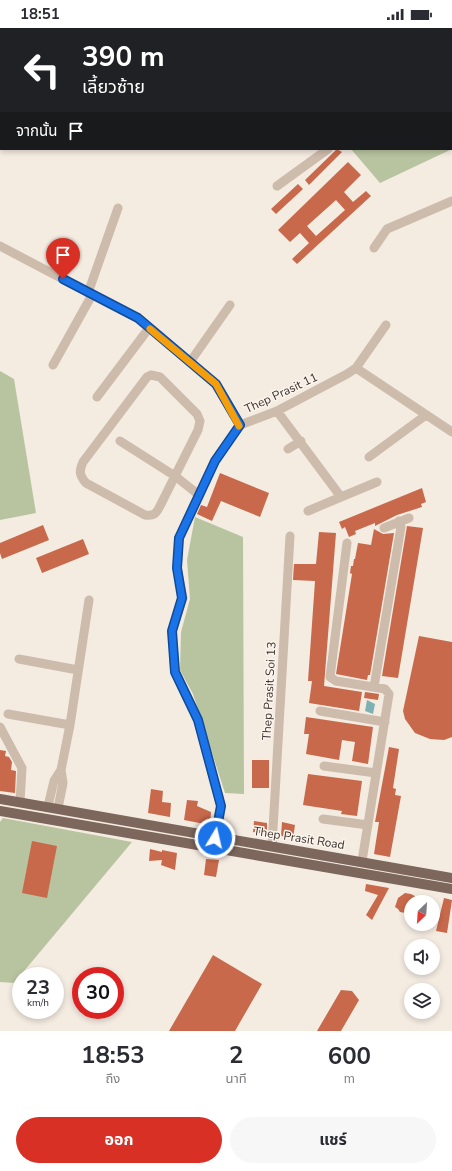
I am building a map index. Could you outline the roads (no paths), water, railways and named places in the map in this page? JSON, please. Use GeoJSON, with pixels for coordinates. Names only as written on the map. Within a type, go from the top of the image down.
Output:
{"type":"FeatureCollection","features":[{"type":"Feature","properties":{"kind":"main road","name":"Thep Prasit Road"},"geometry":{"type":"LineString","coordinates":[[0,799],[53,807],[215,838],[362,861],[452,878]]}},
{"type":"Feature","properties":{"kind":"main road","name":"Thep Prasit Road"},"geometry":{"type":"LineString","coordinates":[[0,811],[452,889]]}},
{"type":"Feature","properties":{"kind":"street"},"geometry":{"type":"LineString","coordinates":[[277,186],[327,150]]}},
{"type":"Feature","properties":{"kind":"street"},"geometry":{"type":"LineString","coordinates":[[374,248],[387,229],[452,201]]}},
{"type":"Feature","properties":{"kind":"street"},"geometry":{"type":"LineString","coordinates":[[53,365],[90,294],[118,208]]}},
{"type":"Feature","properties":{"kind":"street"},"geometry":{"type":"LineString","coordinates":[[0,246],[138,318],[216,384],[240,425]]}},
{"type":"Feature","properties":{"kind":"street"},"geometry":{"type":"LineString","coordinates":[[190,362],[230,306]]}},
{"type":"Feature","properties":{"kind":"street","name":"Thep Prasit 11"},"geometry":{"type":"LineString","coordinates":[[215,838],[221,806],[198,720],[175,672],[172,631],[182,598],[177,568],[179,538],[215,461],[240,425],[277,411],[356,368],[386,325]]}},
{"type":"Feature","properties":{"kind":"street"},"geometry":{"type":"LineString","coordinates":[[97,397],[149,328]]}},
{"type":"Feature","properties":{"kind":"street"},"geometry":{"type":"LineString","coordinates":[[356,368],[452,432]]}},
{"type":"Feature","properties":{"kind":"street"},"geometry":{"type":"LineString","coordinates":[[151,375],[160,377],[199,417],[198,430],[175,476],[156,514],[152,516],[145,515],[86,483],[80,476],[80,469],[83,462],[147,377],[151,375]]}},
{"type":"Feature","properties":{"kind":"street"},"geometry":{"type":"LineString","coordinates":[[277,411],[301,441],[341,497]]}},
{"type":"Feature","properties":{"kind":"street"},"geometry":{"type":"LineString","coordinates":[[369,457],[426,415]]}},
{"type":"Feature","properties":{"kind":"street"},"geometry":{"type":"LineString","coordinates":[[120,441],[175,476],[199,495]]}},
{"type":"Feature","properties":{"kind":"street"},"geometry":{"type":"LineString","coordinates":[[288,449],[301,441]]}},
{"type":"Feature","properties":{"kind":"street"},"geometry":{"type":"LineString","coordinates":[[308,511],[377,482]]}},
{"type":"Feature","properties":{"kind":"street"},"geometry":{"type":"LineString","coordinates":[[384,528],[409,518]]}},
{"type":"Feature","properties":{"kind":"street"},"geometry":{"type":"LineString","coordinates":[[374,687],[401,527],[399,522]]}},
{"type":"Feature","properties":{"kind":"street","name":"Thep Prasit Soi 13"},"geometry":{"type":"LineString","coordinates":[[272,846],[290,536]]}},
{"type":"Feature","properties":{"kind":"street"},"geometry":{"type":"LineString","coordinates":[[347,543],[330,677],[336,681],[385,689],[389,694],[362,861]]}},
{"type":"Feature","properties":{"kind":"street"},"geometry":{"type":"LineString","coordinates":[[53,807],[54,781],[61,770],[70,725],[89,600]]}},
{"type":"Feature","properties":{"kind":"street"},"geometry":{"type":"LineString","coordinates":[[19,659],[78,670]]}},
{"type":"Feature","properties":{"kind":"street"},"geometry":{"type":"LineString","coordinates":[[320,711],[385,722]]}},
{"type":"Feature","properties":{"kind":"street"},"geometry":{"type":"LineString","coordinates":[[8,714],[70,725]]}},
{"type":"Feature","properties":{"kind":"street"},"geometry":{"type":"LineString","coordinates":[[0,727],[22,768],[20,802]]}},
{"type":"Feature","properties":{"kind":"street"},"geometry":{"type":"LineString","coordinates":[[324,766],[376,773]]}},
{"type":"Feature","properties":{"kind":"street"},"geometry":{"type":"LineString","coordinates":[[323,818],[368,824]]}},
{"type":"Feature","properties":{"kind":"water"},"geometry":{"type":"Polygon","coordinates":[[[367,700],[375,704],[373,714],[365,711],[367,700]]]}}]}
